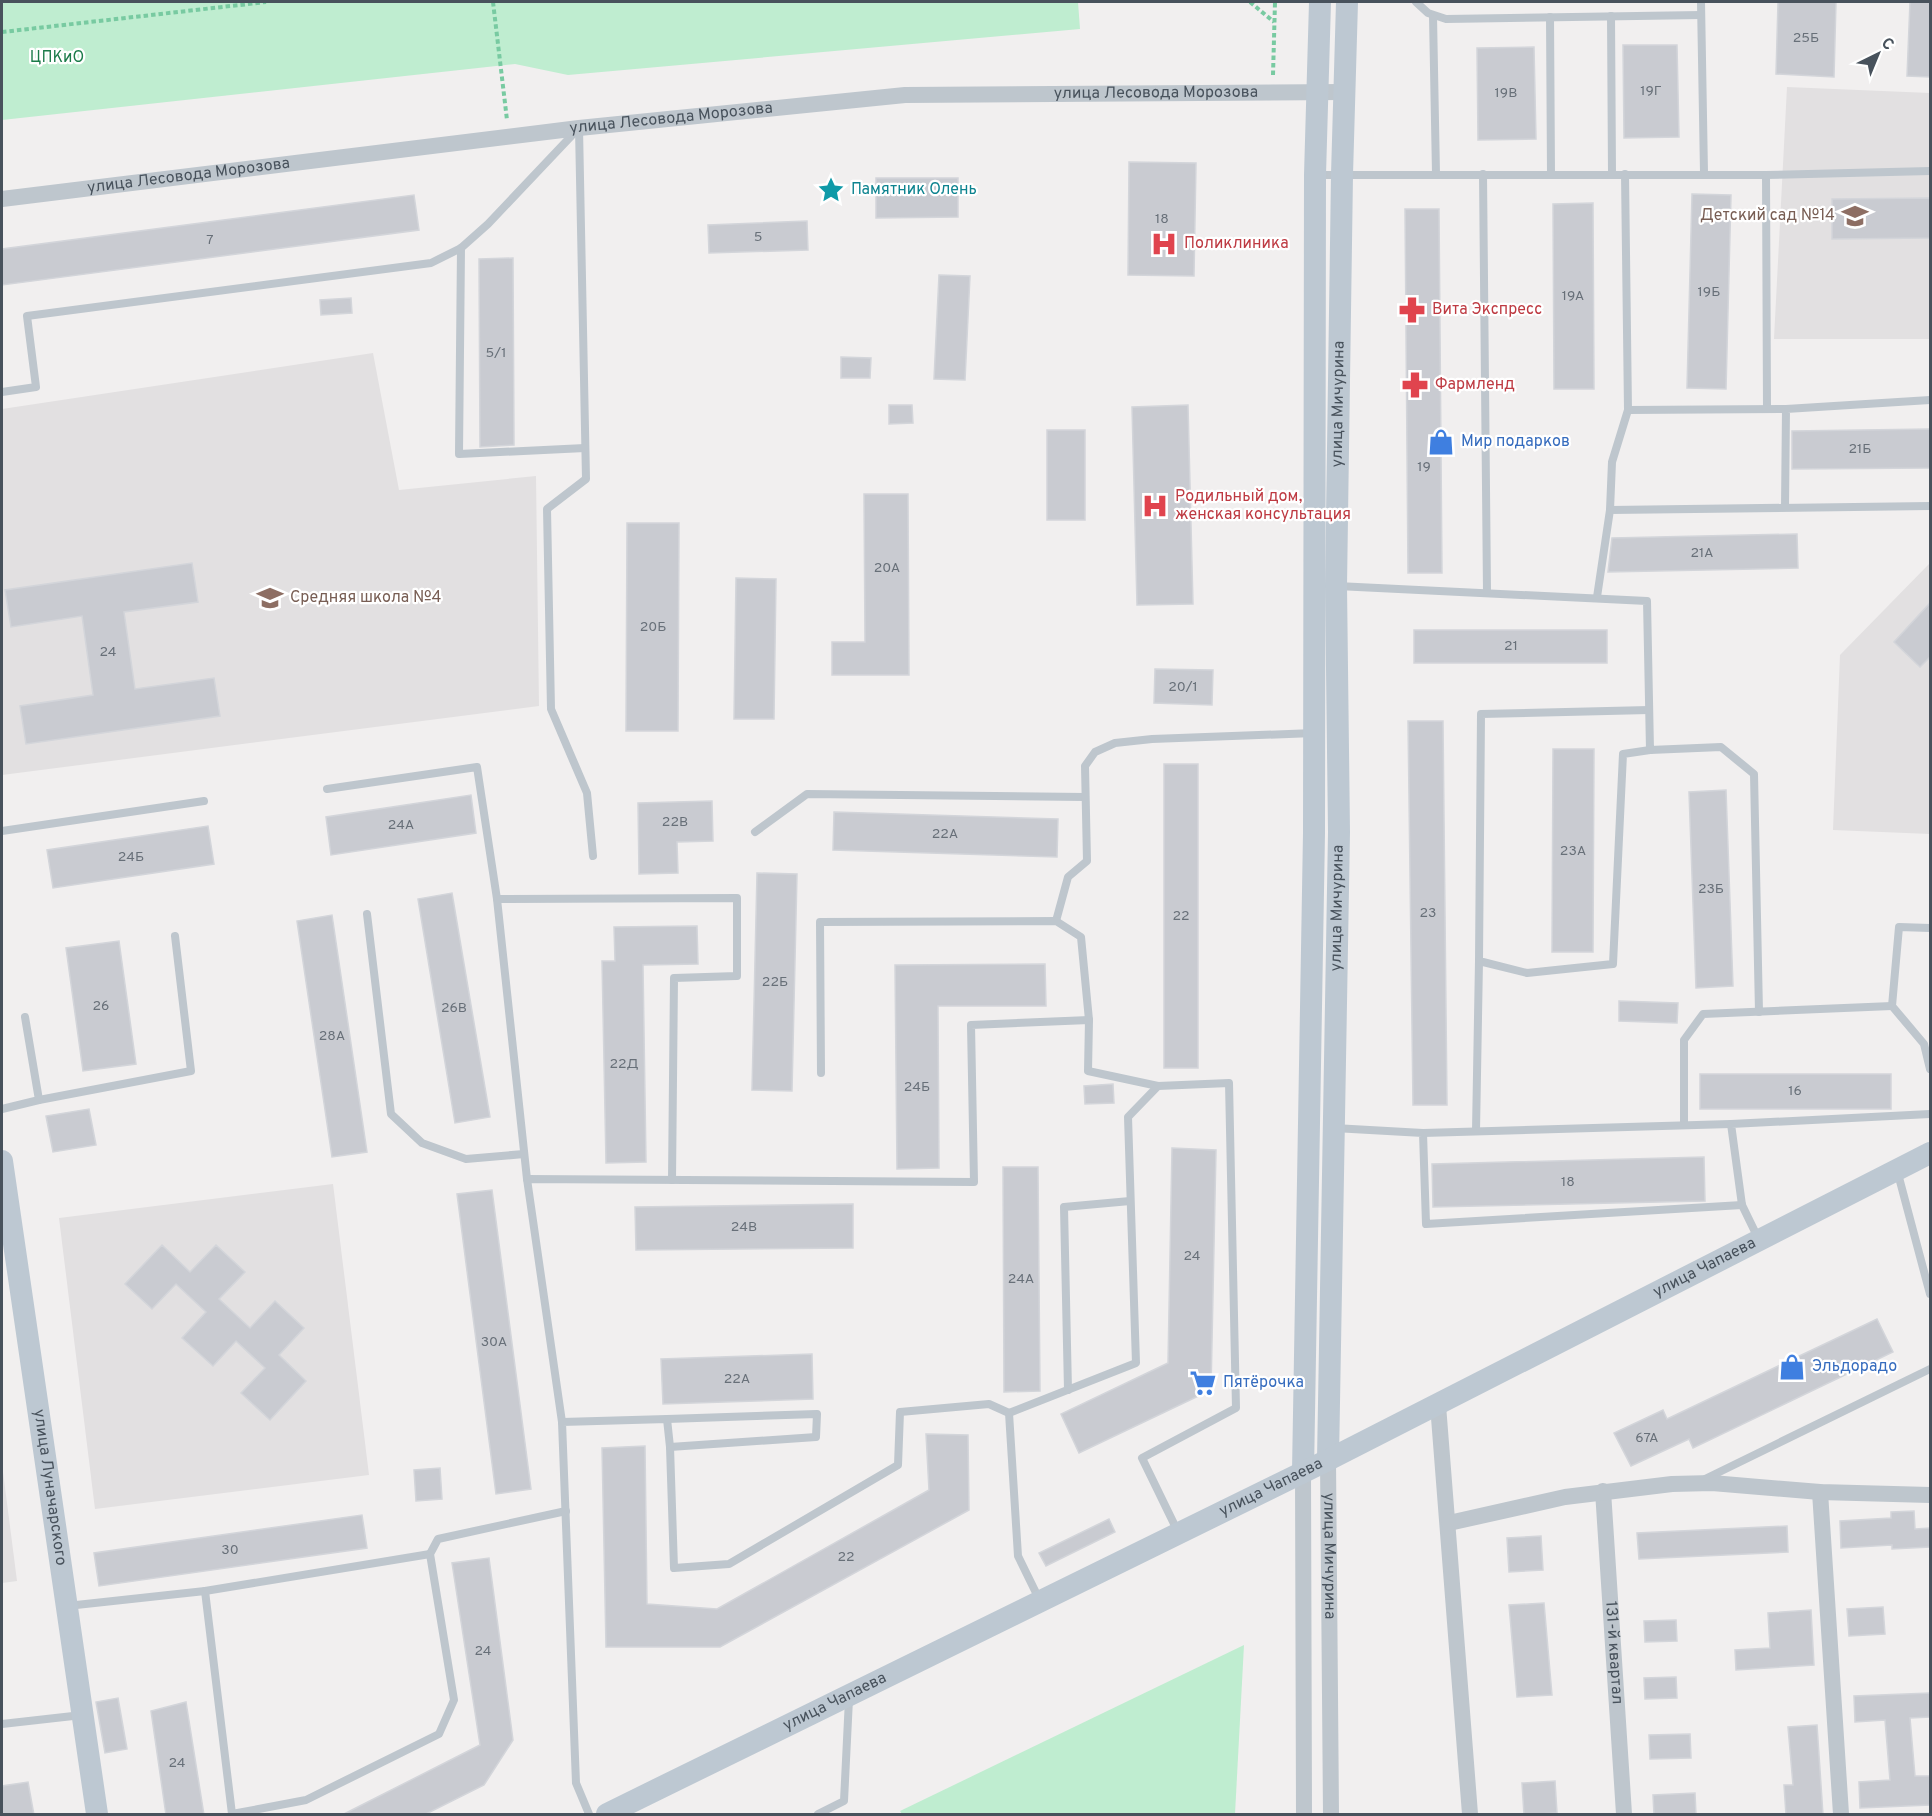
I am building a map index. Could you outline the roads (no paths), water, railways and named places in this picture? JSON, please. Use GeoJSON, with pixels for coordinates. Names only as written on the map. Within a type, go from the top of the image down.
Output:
{"type":"FeatureCollection","features":[{"type":"Feature","properties":{"kind":"street","name":"улица Мичурина"},"geometry":{"type":"LineString","coordinates":[[1304,1815],[1303,1472],[1314,733],[1315,175],[1320,2]]}},
{"type":"Feature","properties":{"kind":"street","name":"улица Мичурина"},"geometry":{"type":"LineString","coordinates":[[1331,1815],[1328,1460],[1339,832],[1336,586],[1347,2]]}},
{"type":"Feature","properties":{"kind":"street","name":"улица Лесовода Морозова"},"geometry":{"type":"LineString","coordinates":[[2,200],[579,128],[905,95],[1317,90],[1345,92]]}},
{"type":"Feature","properties":{"kind":"street","name":"улица Чапаева"},"geometry":{"type":"LineString","coordinates":[[607,1815],[1438,1405],[1930,1153]]}},
{"type":"Feature","properties":{"kind":"street","name":"улица Луначарского"},"geometry":{"type":"LineString","coordinates":[[2,1161],[97,1815]]}},
{"type":"Feature","properties":{"kind":"street"},"geometry":{"type":"LineString","coordinates":[[1438,1405],[1470,1815]]}},
{"type":"Feature","properties":{"kind":"street"},"geometry":{"type":"LineString","coordinates":[[1449,1523],[1527,1504],[1603,1491],[1696,1483],[1820,1492],[1930,1495]]}},
{"type":"Feature","properties":{"kind":"street","name":"131-й квартал"},"geometry":{"type":"LineString","coordinates":[[1603,1491],[1624,1815]]}},
{"type":"Feature","properties":{"kind":"street"},"geometry":{"type":"LineString","coordinates":[[1820,1492],[1840,1815]]}},
{"type":"Feature","properties":{"kind":"lane"},"geometry":{"type":"LineString","coordinates":[[1416,2],[1433,16],[1446,19],[1701,15]]}},
{"type":"Feature","properties":{"kind":"lane"},"geometry":{"type":"LineString","coordinates":[[1701,2],[1704,173]]}},
{"type":"Feature","properties":{"kind":"lane"},"geometry":{"type":"LineString","coordinates":[[1433,16],[1436,174]]}},
{"type":"Feature","properties":{"kind":"lane"},"geometry":{"type":"LineString","coordinates":[[1611,16],[1612,174]]}},
{"type":"Feature","properties":{"kind":"lane"},"geometry":{"type":"LineString","coordinates":[[1550,17],[1551,174]]}},
{"type":"Feature","properties":{"kind":"lane"},"geometry":{"type":"LineString","coordinates":[[2,392],[36,387],[27,316],[431,263],[461,248],[508,205],[579,128]]}},
{"type":"Feature","properties":{"kind":"lane"},"geometry":{"type":"LineString","coordinates":[[579,128],[586,479],[547,509],[550,674],[551,709],[587,793],[593,856]]}},
{"type":"Feature","properties":{"kind":"lane"},"geometry":{"type":"LineString","coordinates":[[1315,175],[1704,173],[1766,175],[1930,171]]}},
{"type":"Feature","properties":{"kind":"lane"},"geometry":{"type":"LineString","coordinates":[[1483,174],[1487,592]]}},
{"type":"Feature","properties":{"kind":"lane"},"geometry":{"type":"LineString","coordinates":[[1598,597],[1610,510],[1612,462],[1628,410],[1626,174]]}},
{"type":"Feature","properties":{"kind":"lane"},"geometry":{"type":"LineString","coordinates":[[1766,175],[1767,408]]}},
{"type":"Feature","properties":{"kind":"lane"},"geometry":{"type":"LineString","coordinates":[[461,248],[459,454],[585,448]]}},
{"type":"Feature","properties":{"kind":"lane"},"geometry":{"type":"LineString","coordinates":[[1628,410],[1786,409],[1930,400]]}},
{"type":"Feature","properties":{"kind":"lane"},"geometry":{"type":"LineString","coordinates":[[1785,507],[1786,409]]}},
{"type":"Feature","properties":{"kind":"lane"},"geometry":{"type":"LineString","coordinates":[[1610,510],[1930,506]]}},
{"type":"Feature","properties":{"kind":"lane"},"geometry":{"type":"LineString","coordinates":[[1336,586],[1647,601],[1650,750]]}},
{"type":"Feature","properties":{"kind":"lane"},"geometry":{"type":"LineString","coordinates":[[1476,1131],[1481,714],[1649,710]]}},
{"type":"Feature","properties":{"kind":"lane"},"geometry":{"type":"LineString","coordinates":[[1056,921],[1068,877],[1087,861],[1084,766],[1095,752],[1115,743],[1152,739],[1314,733]]}},
{"type":"Feature","properties":{"kind":"lane"},"geometry":{"type":"LineString","coordinates":[[1479,961],[1527,973],[1613,964],[1623,754],[1650,750],[1721,747],[1754,774],[1759,1012]]}},
{"type":"Feature","properties":{"kind":"lane"},"geometry":{"type":"LineString","coordinates":[[327,789],[477,767],[497,899],[527,1179],[562,1422],[576,1782],[590,1815]]}},
{"type":"Feature","properties":{"kind":"lane"},"geometry":{"type":"LineString","coordinates":[[755,832],[807,794],[1085,797]]}},
{"type":"Feature","properties":{"kind":"lane"},"geometry":{"type":"LineString","coordinates":[[2,831],[204,801]]}},
{"type":"Feature","properties":{"kind":"lane"},"geometry":{"type":"LineString","coordinates":[[497,899],[737,898],[737,976],[674,978],[672,1180]]}},
{"type":"Feature","properties":{"kind":"lane"},"geometry":{"type":"LineString","coordinates":[[367,914],[392,1114],[422,1143],[466,1159],[524,1154]]}},
{"type":"Feature","properties":{"kind":"lane"},"geometry":{"type":"LineString","coordinates":[[821,1073],[820,922],[1056,921],[1081,937],[1089,1020],[1088,1071],[1158,1086],[1229,1083],[1236,1408],[1142,1458],[1179,1533]]}},
{"type":"Feature","properties":{"kind":"lane"},"geometry":{"type":"LineString","coordinates":[[1930,928],[1899,927],[1892,1006],[1924,1044],[1930,1069]]}},
{"type":"Feature","properties":{"kind":"lane"},"geometry":{"type":"LineString","coordinates":[[2,1109],[190,1071],[175,936]]}},
{"type":"Feature","properties":{"kind":"lane"},"geometry":{"type":"LineString","coordinates":[[1684,1125],[1684,1040],[1703,1014],[1892,1006]]}},
{"type":"Feature","properties":{"kind":"lane"},"geometry":{"type":"LineString","coordinates":[[25,1017],[39,1100]]}},
{"type":"Feature","properties":{"kind":"lane"},"geometry":{"type":"LineString","coordinates":[[527,1179],[974,1182],[971,1025],[1089,1020]]}},
{"type":"Feature","properties":{"kind":"lane"},"geometry":{"type":"LineString","coordinates":[[667,1419],[674,1568],[729,1564],[898,1465],[900,1412],[989,1404],[1009,1413],[1136,1363],[1128,1116],[1158,1086]]}},
{"type":"Feature","properties":{"kind":"lane"},"geometry":{"type":"LineString","coordinates":[[1333,1128],[1423,1133],[1731,1124],[1930,1114]]}},
{"type":"Feature","properties":{"kind":"lane"},"geometry":{"type":"LineString","coordinates":[[1731,1124],[1742,1205],[1760,1241]]}},
{"type":"Feature","properties":{"kind":"lane"},"geometry":{"type":"LineString","coordinates":[[1423,1133],[1426,1224],[1742,1205]]}},
{"type":"Feature","properties":{"kind":"lane"},"geometry":{"type":"LineString","coordinates":[[1897,1170],[1930,1294]]}},
{"type":"Feature","properties":{"kind":"lane"},"geometry":{"type":"LineString","coordinates":[[1068,1390],[1064,1207],[1130,1201]]}},
{"type":"Feature","properties":{"kind":"lane"},"geometry":{"type":"LineString","coordinates":[[1696,1483],[1930,1369]]}},
{"type":"Feature","properties":{"kind":"lane"},"geometry":{"type":"LineString","coordinates":[[1009,1413],[1018,1557],[1040,1601]]}},
{"type":"Feature","properties":{"kind":"lane"},"geometry":{"type":"LineString","coordinates":[[562,1422],[817,1414],[816,1437],[670,1447]]}},
{"type":"Feature","properties":{"kind":"lane"},"geometry":{"type":"LineString","coordinates":[[205,1591],[232,1814],[306,1800],[439,1734],[454,1700],[430,1554],[438,1539],[566,1511]]}},
{"type":"Feature","properties":{"kind":"lane"},"geometry":{"type":"LineString","coordinates":[[66,1606],[205,1591],[430,1554]]}},
{"type":"Feature","properties":{"kind":"lane"},"geometry":{"type":"LineString","coordinates":[[818,1815],[844,1801],[849,1695]]}},
{"type":"Feature","properties":{"kind":"lane"},"geometry":{"type":"LineString","coordinates":[[2,1724],[82,1715]]}},
{"type":"Feature","properties":{"kind":"place","name":"Памятник Олень"},"geometry":{"type":"Point","coordinates":[831,190]}},
{"type":"Feature","properties":{"kind":"place","name":"Детский сад №14"},"geometry":{"type":"Point","coordinates":[1855,216]}},
{"type":"Feature","properties":{"kind":"place","name":"Поликлиника"},"geometry":{"type":"Point","coordinates":[1164,244]}},
{"type":"Feature","properties":{"kind":"place","name":"Вита Экспресс"},"geometry":{"type":"Point","coordinates":[1412,310]}},
{"type":"Feature","properties":{"kind":"place","name":"Фармленд"},"geometry":{"type":"Point","coordinates":[1415,385]}},
{"type":"Feature","properties":{"kind":"place","name":"Мир подарков"},"geometry":{"type":"Point","coordinates":[1441,442]}},
{"type":"Feature","properties":{"kind":"place","name":"Родильный дом, женская консультация"},"geometry":{"type":"Point","coordinates":[1155,506]}},
{"type":"Feature","properties":{"kind":"place","name":"Средняя школа №4"},"geometry":{"type":"Point","coordinates":[270,598]}},
{"type":"Feature","properties":{"kind":"place","name":"Эльдорадо"},"geometry":{"type":"Point","coordinates":[1792,1367]}},
{"type":"Feature","properties":{"kind":"place","name":"Пятёрочка"},"geometry":{"type":"Point","coordinates":[1203,1383]}},
{"type":"Feature","properties":{"kind":"park label","name":"ЦПКиО"},"geometry":{"type":"Point","coordinates":[57,58]}}]}
